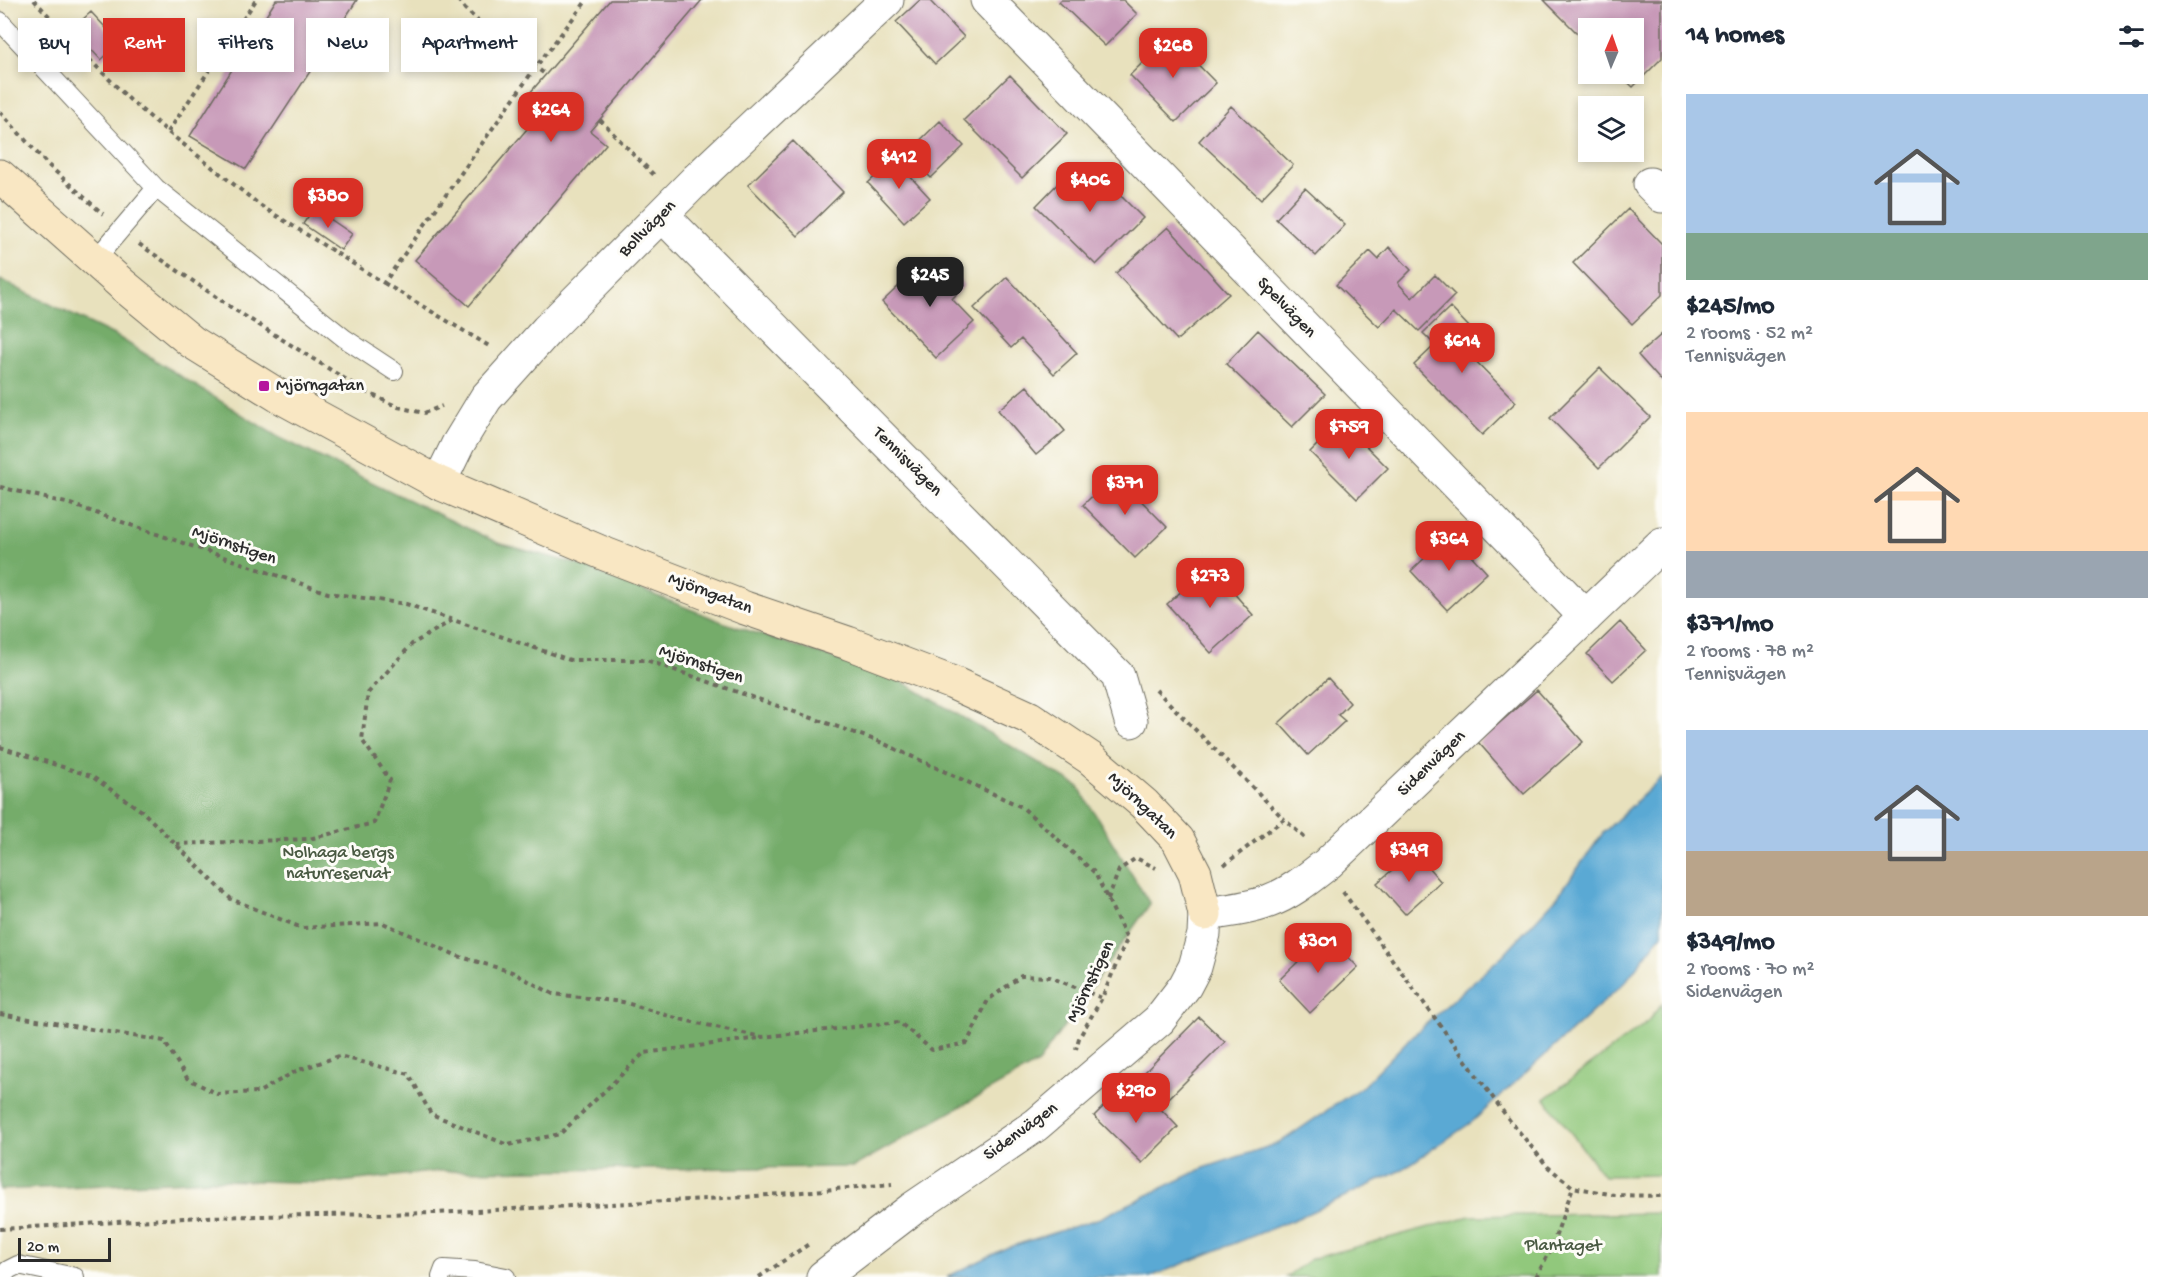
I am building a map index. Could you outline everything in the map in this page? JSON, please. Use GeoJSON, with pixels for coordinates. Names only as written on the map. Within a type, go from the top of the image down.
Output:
{"type":"FeatureCollection","features":[{"type":"Feature","properties":{"kind":"street","name":"Bollvägen"},"geometry":{"type":"LineString","coordinates":[[439,483],[458,444],[486,398],[547,330],[662,215],[887,0]]}},
{"type":"Feature","properties":{"kind":"street","name":"Spelvägen"},"geometry":{"type":"LineString","coordinates":[[987,0],[1586,616]]}},
{"type":"Feature","properties":{"kind":"street","name":"Mjörngatan"},"geometry":{"type":"LineString","coordinates":[[0,176],[158,316],[192,342],[279,396],[439,483],[605,554],[745,608],[953,682],[1030,718],[1090,758],[1144,804],[1178,840],[1195,873],[1205,914]]}},
{"type":"Feature","properties":{"kind":"street","name":"Tennisvägen"},"geometry":{"type":"LineString","coordinates":[[662,215],[1118,676],[1131,721]]}},
{"type":"Feature","properties":{"kind":"street","name":"Sidenvägen"},"geometry":{"type":"LineString","coordinates":[[823,1277],[912,1209],[1036,1125],[1158,1020],[1185,986],[1195,967],[1204,934],[1205,914],[1241,909],[1270,901],[1303,882],[1328,863],[1662,544]]}},
{"type":"Feature","properties":{"kind":"lane"},"geometry":{"type":"LineString","coordinates":[[0,21],[156,188],[344,338],[394,371]]}},
{"type":"Feature","properties":{"kind":"lane"},"geometry":{"type":"LineString","coordinates":[[95,260],[156,188]]}},
{"type":"Feature","properties":{"kind":"lane"},"geometry":{"type":"LineString","coordinates":[[3,1277],[8,1270],[18,1265],[75,1277]]}},
{"type":"Feature","properties":{"kind":"lane"},"geometry":{"type":"LineString","coordinates":[[441,1277],[444,1269],[475,1271],[506,1277]]}},
{"type":"Feature","properties":{"kind":"path"},"geometry":{"type":"LineString","coordinates":[[34,0],[130,100],[261,206],[498,351]]}},
{"type":"Feature","properties":{"kind":"path"},"geometry":{"type":"LineString","coordinates":[[168,132],[256,0]]}},
{"type":"Feature","properties":{"kind":"path"},"geometry":{"type":"LineString","coordinates":[[458,0],[475,18]]}},
{"type":"Feature","properties":{"kind":"path"},"geometry":{"type":"LineString","coordinates":[[537,65],[587,0]]}},
{"type":"Feature","properties":{"kind":"path"},"geometry":{"type":"LineString","coordinates":[[537,69],[546,75]]}},
{"type":"Feature","properties":{"kind":"path"},"geometry":{"type":"LineString","coordinates":[[384,283],[532,72]]}},
{"type":"Feature","properties":{"kind":"path"},"geometry":{"type":"LineString","coordinates":[[0,112],[47,164],[121,229],[146,250],[223,302],[366,392],[398,406],[424,413],[443,406]]}},
{"type":"Feature","properties":{"kind":"path"},"geometry":{"type":"LineString","coordinates":[[600,120],[656,177]]}},
{"type":"Feature","properties":{"kind":"path","name":"Mjörnstigen"},"geometry":{"type":"LineString","coordinates":[[0,487],[70,504],[328,593],[406,604],[570,660],[646,660],[878,741],[1022,807],[1095,873],[1126,939],[1102,998],[1079,1038],[1073,1059]]}},
{"type":"Feature","properties":{"kind":"path"},"geometry":{"type":"LineString","coordinates":[[175,844],[309,839],[374,823],[390,780],[362,740],[368,693],[412,644],[453,620]]}},
{"type":"Feature","properties":{"kind":"path"},"geometry":{"type":"LineString","coordinates":[[0,747],[91,776],[142,811],[231,898],[302,928],[383,923],[458,956],[512,972],[553,994],[623,1002],[679,1019],[762,1037]]}},
{"type":"Feature","properties":{"kind":"path"},"geometry":{"type":"LineString","coordinates":[[1108,899],[1119,870],[1136,858],[1160,870],[1166,883],[1226,865],[1284,819],[1343,879],[1340,888],[1347,899],[1434,1015],[1506,1117],[1548,1167],[1574,1186],[1614,1195],[1662,1196]]}},
{"type":"Feature","properties":{"kind":"path"},"geometry":{"type":"LineString","coordinates":[[0,1014],[164,1041],[187,1078],[218,1094],[259,1092],[296,1071],[339,1056],[409,1074],[430,1114],[508,1145],[560,1134],[644,1053],[899,1022],[932,1050],[967,1043],[988,1000],[1021,976],[1050,976],[1102,998]]}},
{"type":"Feature","properties":{"kind":"path"},"geometry":{"type":"LineString","coordinates":[[0,1229],[201,1217],[436,1213],[745,1197],[901,1183],[891,1190]]}},
{"type":"Feature","properties":{"kind":"path"},"geometry":{"type":"LineString","coordinates":[[1536,1277],[1551,1249],[1574,1186]]}},
{"type":"Feature","properties":{"kind":"path"},"geometry":{"type":"LineString","coordinates":[[759,1277],[812,1242]]}},
{"type":"Feature","properties":{"kind":"green space","name":"Nolhaga bergs naturreservat"},"geometry":{"type":"Polygon","coordinates":[[[0,280],[118,337],[278,437],[498,543],[577,564],[725,623],[898,679],[1078,786],[1150,904],[1038,1063],[853,1167],[440,1171],[331,1183],[213,1180],[0,1190],[0,280]]]}},
{"type":"Feature","properties":{"kind":"green space"},"geometry":{"type":"Polygon","coordinates":[[[1662,1004],[1662,1175],[1604,1176],[1545,1099],[1646,1023],[1662,1004]]]}},
{"type":"Feature","properties":{"kind":"green space","name":"Plantaget"},"geometry":{"type":"Polygon","coordinates":[[[1662,1213],[1662,1277],[1286,1277],[1311,1259],[1470,1216],[1662,1213]]]}},
{"type":"Feature","properties":{"kind":"water"},"geometry":{"type":"Polygon","coordinates":[[[1662,777],[1662,934],[1626,981],[1472,1122],[1400,1171],[1298,1218],[1150,1277],[947,1277],[1006,1248],[1100,1218],[1204,1168],[1279,1143],[1364,1085],[1407,1041],[1503,955],[1557,897],[1603,833],[1662,777]]]}},
{"type":"Feature","properties":{"kind":"building"},"geometry":{"type":"Polygon","coordinates":[[[276,0],[357,0],[345,18],[306,18],[306,72],[310,72],[246,169],[190,136],[230,72],[294,72],[294,18],[265,18],[276,0]]]}},
{"type":"Feature","properties":{"kind":"building"},"geometry":{"type":"Polygon","coordinates":[[[610,0],[702,0],[590,131],[606,144],[469,306],[415,260],[545,108],[529,94],[610,0]]]}},
{"type":"Feature","properties":{"kind":"building"},"geometry":{"type":"Polygon","coordinates":[[[920,0],[929,0],[964,37],[935,64],[896,22],[920,0]]]}},
{"type":"Feature","properties":{"kind":"building"},"geometry":{"type":"Polygon","coordinates":[[[1061,0],[1123,0],[1137,14],[1105,46],[1059,2],[1061,0]]]}},
{"type":"Feature","properties":{"kind":"building"},"geometry":{"type":"Polygon","coordinates":[[[1544,0],[1662,0],[1662,58],[1644,76],[1644,18],[1578,18],[1578,34],[1544,0]]]}},
{"type":"Feature","properties":{"kind":"building"},"geometry":{"type":"Polygon","coordinates":[[[91,12],[103,25],[103,58],[101,60],[91,49],[91,18],[84,18],[91,12]]]}},
{"type":"Feature","properties":{"kind":"building"},"geometry":{"type":"Polygon","coordinates":[[[1170,36],[1216,83],[1176,122],[1130,75],[1170,36]]]}},
{"type":"Feature","properties":{"kind":"building"},"geometry":{"type":"Polygon","coordinates":[[[1010,75],[1067,134],[1022,178],[964,120],[1010,75]]]}},
{"type":"Feature","properties":{"kind":"building"},"geometry":{"type":"Polygon","coordinates":[[[1231,106],[1293,165],[1261,199],[1199,141],[1231,106]]]}},
{"type":"Feature","properties":{"kind":"building"},"geometry":{"type":"Polygon","coordinates":[[[940,121],[964,146],[931,178],[907,153],[940,121]]]}},
{"type":"Feature","properties":{"kind":"building"},"geometry":{"type":"Polygon","coordinates":[[[793,141],[843,192],[798,236],[748,185],[793,141]]]}},
{"type":"Feature","properties":{"kind":"building"},"geometry":{"type":"Polygon","coordinates":[[[894,159],[930,198],[904,222],[868,183],[894,159]]]}},
{"type":"Feature","properties":{"kind":"building"},"geometry":{"type":"Polygon","coordinates":[[[1092,167],[1143,218],[1096,265],[1036,206],[1070,171],[1079,180],[1092,167]]]}},
{"type":"Feature","properties":{"kind":"building"},"geometry":{"type":"Polygon","coordinates":[[[1305,188],[1345,225],[1316,256],[1276,219],[1305,188]]]}},
{"type":"Feature","properties":{"kind":"building"},"geometry":{"type":"Polygon","coordinates":[[[314,208],[352,234],[341,250],[303,224],[314,208]]]}},
{"type":"Feature","properties":{"kind":"building"},"geometry":{"type":"Polygon","coordinates":[[[1628,209],[1662,244],[1662,295],[1632,324],[1573,263],[1628,209]]]}},
{"type":"Feature","properties":{"kind":"building"},"geometry":{"type":"Polygon","coordinates":[[[1168,227],[1229,294],[1177,340],[1116,273],[1168,227]]]}},
{"type":"Feature","properties":{"kind":"building"},"geometry":{"type":"Polygon","coordinates":[[[1389,247],[1411,270],[1398,283],[1412,298],[1435,275],[1455,295],[1419,331],[1396,309],[1379,327],[1336,285],[1370,251],[1378,259],[1389,247]]]}},
{"type":"Feature","properties":{"kind":"building"},"geometry":{"type":"Polygon","coordinates":[[[922,264],[935,277],[946,266],[965,285],[952,299],[974,322],[936,358],[882,302],[922,264]]]}},
{"type":"Feature","properties":{"kind":"building"},"geometry":{"type":"Polygon","coordinates":[[[1007,277],[1077,353],[1054,374],[1021,339],[1011,348],[974,308],[1007,277]]]}},
{"type":"Feature","properties":{"kind":"building"},"geometry":{"type":"Polygon","coordinates":[[[1450,307],[1472,330],[1458,343],[1516,402],[1482,435],[1414,365],[1435,345],[1423,333],[1450,307]]]}},
{"type":"Feature","properties":{"kind":"building"},"geometry":{"type":"Polygon","coordinates":[[[1258,330],[1325,394],[1292,427],[1226,364],[1258,330]]]}},
{"type":"Feature","properties":{"kind":"building"},"geometry":{"type":"Polygon","coordinates":[[[1662,334],[1662,382],[1638,355],[1662,334]]]}},
{"type":"Feature","properties":{"kind":"building"},"geometry":{"type":"Polygon","coordinates":[[[1600,368],[1650,417],[1599,468],[1550,418],[1600,368]]]}},
{"type":"Feature","properties":{"kind":"building"},"geometry":{"type":"Polygon","coordinates":[[[1027,386],[1065,431],[1036,455],[998,410],[1027,386]]]}},
{"type":"Feature","properties":{"kind":"building"},"geometry":{"type":"Polygon","coordinates":[[[1341,421],[1388,468],[1357,499],[1310,452],[1341,421]]]}},
{"type":"Feature","properties":{"kind":"building"},"geometry":{"type":"Polygon","coordinates":[[[1115,474],[1167,527],[1135,558],[1083,505],[1115,474]]]}},
{"type":"Feature","properties":{"kind":"building"},"geometry":{"type":"Polygon","coordinates":[[[1451,533],[1487,573],[1447,610],[1411,571],[1451,533]]]}},
{"type":"Feature","properties":{"kind":"building"},"geometry":{"type":"Polygon","coordinates":[[[1210,566],[1253,615],[1211,653],[1167,604],[1210,566]]]}},
{"type":"Feature","properties":{"kind":"building"},"geometry":{"type":"Polygon","coordinates":[[[1620,622],[1646,650],[1613,681],[1587,654],[1620,622]]]}},
{"type":"Feature","properties":{"kind":"building"},"geometry":{"type":"Polygon","coordinates":[[[1328,678],[1350,703],[1338,715],[1345,721],[1308,755],[1279,723],[1328,678]]]}},
{"type":"Feature","properties":{"kind":"building"},"geometry":{"type":"Polygon","coordinates":[[[1537,690],[1583,742],[1524,794],[1478,742],[1537,690]]]}},
{"type":"Feature","properties":{"kind":"building"},"geometry":{"type":"Polygon","coordinates":[[[1414,851],[1441,882],[1405,914],[1377,883],[1414,851]]]}},
{"type":"Feature","properties":{"kind":"building"},"geometry":{"type":"Polygon","coordinates":[[[1326,935],[1358,967],[1310,1013],[1279,980],[1326,935]]]}},
{"type":"Feature","properties":{"kind":"building"},"geometry":{"type":"Polygon","coordinates":[[[1199,1017],[1225,1042],[1167,1100],[1142,1075],[1199,1017]]]}},
{"type":"Feature","properties":{"kind":"building"},"geometry":{"type":"Polygon","coordinates":[[[1124,1086],[1148,1110],[1155,1103],[1178,1127],[1142,1163],[1094,1116],[1124,1086]]]}},
{"type":"Feature","properties":{"kind":"place","name":"Mjörngatan"},"geometry":{"type":"Point","coordinates":[264,386]}}]}
